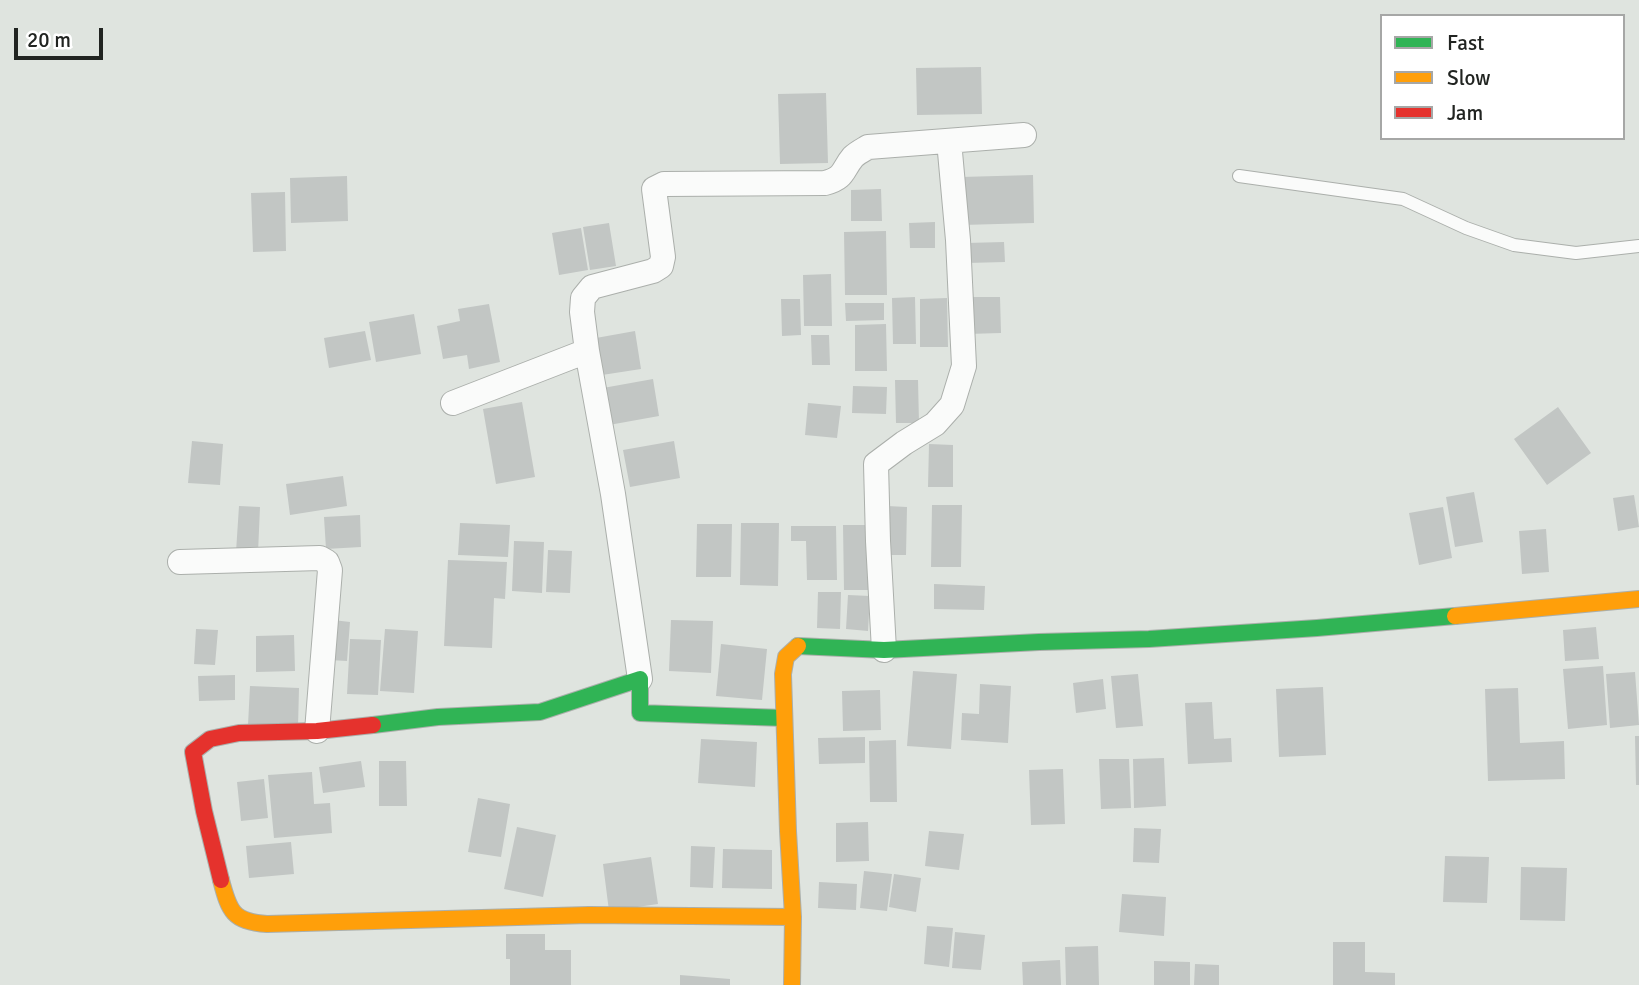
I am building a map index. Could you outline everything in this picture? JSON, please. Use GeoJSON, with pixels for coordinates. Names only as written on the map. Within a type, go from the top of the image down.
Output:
{"type":"FeatureCollection","features":[{"type":"Feature","properties":{"kind":"street"},"geometry":{"type":"LineString","coordinates":[[783,718],[640,713],[640,679],[613,494],[587,351],[583,298],[592,287],[653,271],[661,266],[663,257],[654,189],[664,184],[825,183],[843,175],[855,155],[868,147],[1024,135]]}},
{"type":"Feature","properties":{"kind":"street"},"geometry":{"type":"LineString","coordinates":[[884,650],[876,464],[935,424],[952,405],[964,366],[958,240],[949,141]]}},
{"type":"Feature","properties":{"kind":"street"},"geometry":{"type":"LineString","coordinates":[[453,403],[587,351]]}},
{"type":"Feature","properties":{"kind":"street"},"geometry":{"type":"LineString","coordinates":[[180,562],[320,558],[327,562],[330,570],[317,731]]}},
{"type":"Feature","properties":{"kind":"street"},"geometry":{"type":"LineString","coordinates":[[792,985],[793,917],[783,674],[786,657],[798,646],[884,650],[1163,638],[1317,628],[1639,599]]}},
{"type":"Feature","properties":{"kind":"street"},"geometry":{"type":"LineString","coordinates":[[640,679],[540,712],[438,717],[317,731],[239,733],[210,739],[193,752],[223,889],[231,912],[250,924],[279,925],[589,915],[793,917]]}},
{"type":"Feature","properties":{"kind":"lane"},"geometry":{"type":"LineString","coordinates":[[1239,176],[1403,199],[1466,228],[1514,245],[1576,253],[1639,246]]}},
{"type":"Feature","properties":{"kind":"building"},"geometry":{"type":"Polygon","coordinates":[[[981,67],[982,114],[917,115],[916,68],[981,67]]]}},
{"type":"Feature","properties":{"kind":"building"},"geometry":{"type":"Polygon","coordinates":[[[826,93],[828,163],[780,164],[778,94],[826,93]]]}},
{"type":"Feature","properties":{"kind":"building"},"geometry":{"type":"Polygon","coordinates":[[[1033,175],[1034,223],[962,225],[961,177],[1033,175]]]}},
{"type":"Feature","properties":{"kind":"building"},"geometry":{"type":"Polygon","coordinates":[[[347,176],[348,221],[291,223],[290,178],[347,176]]]}},
{"type":"Feature","properties":{"kind":"building"},"geometry":{"type":"Polygon","coordinates":[[[881,189],[882,221],[851,221],[851,190],[881,189]]]}},
{"type":"Feature","properties":{"kind":"building"},"geometry":{"type":"Polygon","coordinates":[[[285,192],[286,251],[253,252],[251,193],[285,192]]]}},
{"type":"Feature","properties":{"kind":"building"},"geometry":{"type":"Polygon","coordinates":[[[935,222],[935,248],[910,248],[909,223],[935,222]]]}},
{"type":"Feature","properties":{"kind":"building"},"geometry":{"type":"Polygon","coordinates":[[[609,223],[616,266],[590,270],[583,227],[609,223]]]}},
{"type":"Feature","properties":{"kind":"building"},"geometry":{"type":"Polygon","coordinates":[[[581,228],[588,270],[559,275],[552,233],[581,228]]]}},
{"type":"Feature","properties":{"kind":"building"},"geometry":{"type":"Polygon","coordinates":[[[886,231],[887,295],[845,295],[844,232],[886,231]]]}},
{"type":"Feature","properties":{"kind":"building"},"geometry":{"type":"Polygon","coordinates":[[[1004,242],[1005,262],[967,263],[966,243],[1004,242]]]}},
{"type":"Feature","properties":{"kind":"building"},"geometry":{"type":"Polygon","coordinates":[[[831,274],[832,326],[804,326],[803,275],[831,274]]]}},
{"type":"Feature","properties":{"kind":"building"},"geometry":{"type":"Polygon","coordinates":[[[915,297],[916,344],[893,344],[892,298],[915,297]]]}},
{"type":"Feature","properties":{"kind":"building"},"geometry":{"type":"Polygon","coordinates":[[[966,297],[1000,297],[1001,333],[967,334],[966,297]]]}},
{"type":"Feature","properties":{"kind":"building"},"geometry":{"type":"Polygon","coordinates":[[[947,298],[948,347],[920,347],[920,299],[947,298]]]}},
{"type":"Feature","properties":{"kind":"building"},"geometry":{"type":"Polygon","coordinates":[[[781,299],[800,299],[801,335],[782,336],[781,299]]]}},
{"type":"Feature","properties":{"kind":"building"},"geometry":{"type":"Polygon","coordinates":[[[845,303],[884,303],[884,320],[846,321],[845,303]]]}},
{"type":"Feature","properties":{"kind":"building"},"geometry":{"type":"Polygon","coordinates":[[[489,304],[500,362],[469,369],[467,355],[443,359],[437,326],[460,321],[458,309],[489,304]]]}},
{"type":"Feature","properties":{"kind":"building"},"geometry":{"type":"Polygon","coordinates":[[[414,314],[421,354],[376,362],[369,322],[414,314]]]}},
{"type":"Feature","properties":{"kind":"building"},"geometry":{"type":"Polygon","coordinates":[[[886,324],[887,371],[855,371],[855,325],[886,324]]]}},
{"type":"Feature","properties":{"kind":"building"},"geometry":{"type":"Polygon","coordinates":[[[365,331],[371,360],[329,368],[324,338],[365,331]]]}},
{"type":"Feature","properties":{"kind":"building"},"geometry":{"type":"Polygon","coordinates":[[[635,331],[641,369],[602,375],[596,338],[635,331]]]}},
{"type":"Feature","properties":{"kind":"building"},"geometry":{"type":"Polygon","coordinates":[[[811,335],[829,335],[830,365],[812,365],[811,335]]]}},
{"type":"Feature","properties":{"kind":"building"},"geometry":{"type":"Polygon","coordinates":[[[653,379],[659,416],[609,425],[603,388],[653,379]]]}},
{"type":"Feature","properties":{"kind":"building"},"geometry":{"type":"Polygon","coordinates":[[[895,380],[918,380],[919,423],[896,423],[895,380]]]}},
{"type":"Feature","properties":{"kind":"building"},"geometry":{"type":"Polygon","coordinates":[[[853,386],[887,387],[886,414],[852,413],[853,386]]]}},
{"type":"Feature","properties":{"kind":"building"},"geometry":{"type":"Polygon","coordinates":[[[522,402],[535,477],[496,484],[483,409],[522,402]]]}},
{"type":"Feature","properties":{"kind":"building"},"geometry":{"type":"Polygon","coordinates":[[[808,403],[841,406],[837,438],[805,435],[808,403]]]}},
{"type":"Feature","properties":{"kind":"building"},"geometry":{"type":"Polygon","coordinates":[[[1558,407],[1591,453],[1547,485],[1514,439],[1558,407]]]}},
{"type":"Feature","properties":{"kind":"building"},"geometry":{"type":"Polygon","coordinates":[[[192,441],[223,444],[220,485],[188,483],[192,441]]]}},
{"type":"Feature","properties":{"kind":"building"},"geometry":{"type":"Polygon","coordinates":[[[674,441],[680,478],[630,487],[623,450],[674,441]]]}},
{"type":"Feature","properties":{"kind":"building"},"geometry":{"type":"Polygon","coordinates":[[[929,444],[953,445],[953,487],[928,487],[929,444]]]}},
{"type":"Feature","properties":{"kind":"building"},"geometry":{"type":"Polygon","coordinates":[[[343,476],[347,506],[290,515],[286,484],[343,476]]]}},
{"type":"Feature","properties":{"kind":"building"},"geometry":{"type":"Polygon","coordinates":[[[1474,492],[1483,542],[1455,547],[1446,497],[1474,492]]]}},
{"type":"Feature","properties":{"kind":"building"},"geometry":{"type":"Polygon","coordinates":[[[1634,495],[1639,527],[1618,531],[1613,498],[1634,495]]]}},
{"type":"Feature","properties":{"kind":"building"},"geometry":{"type":"Polygon","coordinates":[[[932,505],[962,505],[961,567],[931,567],[932,505]]]}},
{"type":"Feature","properties":{"kind":"building"},"geometry":{"type":"Polygon","coordinates":[[[239,506],[260,507],[258,553],[236,552],[239,506]]]}},
{"type":"Feature","properties":{"kind":"building"},"geometry":{"type":"Polygon","coordinates":[[[887,506],[907,507],[906,555],[885,555],[887,506]]]}},
{"type":"Feature","properties":{"kind":"building"},"geometry":{"type":"Polygon","coordinates":[[[1443,507],[1452,558],[1419,565],[1409,513],[1443,507]]]}},
{"type":"Feature","properties":{"kind":"building"},"geometry":{"type":"Polygon","coordinates":[[[360,515],[361,547],[326,549],[324,517],[360,515]]]}},
{"type":"Feature","properties":{"kind":"building"},"geometry":{"type":"Polygon","coordinates":[[[460,523],[510,525],[508,557],[458,555],[460,523]]]}},
{"type":"Feature","properties":{"kind":"building"},"geometry":{"type":"Polygon","coordinates":[[[741,523],[779,523],[778,586],[740,585],[741,523]]]}},
{"type":"Feature","properties":{"kind":"building"},"geometry":{"type":"Polygon","coordinates":[[[697,524],[732,524],[731,577],[696,577],[697,524]]]}},
{"type":"Feature","properties":{"kind":"building"},"geometry":{"type":"Polygon","coordinates":[[[843,525],[869,525],[870,590],[844,590],[843,525]]]}},
{"type":"Feature","properties":{"kind":"building"},"geometry":{"type":"Polygon","coordinates":[[[791,526],[836,526],[837,580],[807,580],[806,541],[791,541],[791,526]]]}},
{"type":"Feature","properties":{"kind":"building"},"geometry":{"type":"Polygon","coordinates":[[[1546,529],[1549,572],[1522,574],[1519,531],[1546,529]]]}},
{"type":"Feature","properties":{"kind":"building"},"geometry":{"type":"Polygon","coordinates":[[[514,541],[544,542],[542,593],[512,591],[514,541]]]}},
{"type":"Feature","properties":{"kind":"building"},"geometry":{"type":"Polygon","coordinates":[[[548,550],[572,551],[570,593],[546,592],[548,550]]]}},
{"type":"Feature","properties":{"kind":"building"},"geometry":{"type":"Polygon","coordinates":[[[448,560],[507,562],[505,599],[494,598],[492,648],[444,646],[448,560]]]}},
{"type":"Feature","properties":{"kind":"building"},"geometry":{"type":"Polygon","coordinates":[[[934,584],[985,586],[984,610],[934,609],[934,584]]]}},
{"type":"Feature","properties":{"kind":"building"},"geometry":{"type":"Polygon","coordinates":[[[818,592],[841,592],[840,629],[817,628],[818,592]]]}},
{"type":"Feature","properties":{"kind":"building"},"geometry":{"type":"Polygon","coordinates":[[[848,595],[870,596],[868,631],[846,629],[848,595]]]}},
{"type":"Feature","properties":{"kind":"building"},"geometry":{"type":"Polygon","coordinates":[[[333,620],[350,622],[347,661],[329,660],[333,620]]]}},
{"type":"Feature","properties":{"kind":"building"},"geometry":{"type":"Polygon","coordinates":[[[671,620],[713,621],[711,673],[669,671],[671,620]]]}},
{"type":"Feature","properties":{"kind":"building"},"geometry":{"type":"Polygon","coordinates":[[[1596,627],[1599,659],[1565,661],[1563,630],[1596,627]]]}},
{"type":"Feature","properties":{"kind":"building"},"geometry":{"type":"Polygon","coordinates":[[[196,629],[218,630],[215,665],[194,664],[196,629]]]}},
{"type":"Feature","properties":{"kind":"building"},"geometry":{"type":"Polygon","coordinates":[[[385,629],[418,631],[414,693],[380,691],[385,629]]]}},
{"type":"Feature","properties":{"kind":"building"},"geometry":{"type":"Polygon","coordinates":[[[294,635],[295,671],[256,672],[256,636],[294,635]]]}},
{"type":"Feature","properties":{"kind":"building"},"geometry":{"type":"Polygon","coordinates":[[[350,639],[381,640],[378,695],[347,694],[350,639]]]}},
{"type":"Feature","properties":{"kind":"building"},"geometry":{"type":"Polygon","coordinates":[[[721,644],[767,649],[762,700],[716,696],[721,644]]]}},
{"type":"Feature","properties":{"kind":"building"},"geometry":{"type":"Polygon","coordinates":[[[1603,666],[1607,725],[1568,729],[1563,669],[1603,666]]]}},
{"type":"Feature","properties":{"kind":"building"},"geometry":{"type":"Polygon","coordinates":[[[913,671],[957,674],[951,749],[907,746],[913,671]]]}},
{"type":"Feature","properties":{"kind":"building"},"geometry":{"type":"Polygon","coordinates":[[[1635,672],[1639,725],[1610,728],[1606,674],[1635,672]]]}},
{"type":"Feature","properties":{"kind":"building"},"geometry":{"type":"Polygon","coordinates":[[[1138,674],[1143,726],[1116,728],[1111,676],[1138,674]]]}},
{"type":"Feature","properties":{"kind":"building"},"geometry":{"type":"Polygon","coordinates":[[[235,675],[235,700],[199,701],[198,676],[235,675]]]}},
{"type":"Feature","properties":{"kind":"building"},"geometry":{"type":"Polygon","coordinates":[[[1103,679],[1106,709],[1076,713],[1073,683],[1103,679]]]}},
{"type":"Feature","properties":{"kind":"building"},"geometry":{"type":"Polygon","coordinates":[[[980,684],[1011,686],[1008,743],[961,740],[962,713],[979,714],[980,684]]]}},
{"type":"Feature","properties":{"kind":"building"},"geometry":{"type":"Polygon","coordinates":[[[250,686],[299,688],[298,727],[248,725],[250,686]]]}},
{"type":"Feature","properties":{"kind":"building"},"geometry":{"type":"Polygon","coordinates":[[[1323,687],[1326,755],[1279,757],[1276,689],[1323,687]]]}},
{"type":"Feature","properties":{"kind":"building"},"geometry":{"type":"Polygon","coordinates":[[[1518,688],[1520,743],[1564,741],[1565,779],[1488,781],[1485,689],[1518,688]]]}},
{"type":"Feature","properties":{"kind":"building"},"geometry":{"type":"Polygon","coordinates":[[[880,690],[881,730],[843,731],[842,691],[880,690]]]}},
{"type":"Feature","properties":{"kind":"building"},"geometry":{"type":"Polygon","coordinates":[[[1212,702],[1214,739],[1231,738],[1232,762],[1188,764],[1185,703],[1212,702]]]}},
{"type":"Feature","properties":{"kind":"building"},"geometry":{"type":"Polygon","coordinates":[[[1635,736],[1639,736],[1639,785],[1636,785],[1635,736]]]}},
{"type":"Feature","properties":{"kind":"building"},"geometry":{"type":"Polygon","coordinates":[[[865,737],[865,763],[819,764],[818,738],[865,737]]]}},
{"type":"Feature","properties":{"kind":"building"},"geometry":{"type":"Polygon","coordinates":[[[701,739],[757,742],[755,787],[698,783],[701,739]]]}},
{"type":"Feature","properties":{"kind":"building"},"geometry":{"type":"Polygon","coordinates":[[[896,740],[897,802],[870,802],[869,741],[896,740]]]}},
{"type":"Feature","properties":{"kind":"building"},"geometry":{"type":"Polygon","coordinates":[[[1164,758],[1166,806],[1134,808],[1133,759],[1164,758]]]}},
{"type":"Feature","properties":{"kind":"building"},"geometry":{"type":"Polygon","coordinates":[[[1099,759],[1129,759],[1131,808],[1101,809],[1099,759]]]}},
{"type":"Feature","properties":{"kind":"building"},"geometry":{"type":"Polygon","coordinates":[[[361,761],[365,787],[323,793],[319,767],[361,761]]]}},
{"type":"Feature","properties":{"kind":"building"},"geometry":{"type":"Polygon","coordinates":[[[379,761],[406,761],[407,806],[379,806],[379,761]]]}},
{"type":"Feature","properties":{"kind":"building"},"geometry":{"type":"Polygon","coordinates":[[[1063,769],[1065,824],[1031,825],[1029,770],[1063,769]]]}},
{"type":"Feature","properties":{"kind":"building"},"geometry":{"type":"Polygon","coordinates":[[[312,772],[314,804],[330,803],[332,833],[274,838],[268,775],[312,772]]]}},
{"type":"Feature","properties":{"kind":"building"},"geometry":{"type":"Polygon","coordinates":[[[264,779],[268,818],[241,821],[237,782],[264,779]]]}},
{"type":"Feature","properties":{"kind":"building"},"geometry":{"type":"Polygon","coordinates":[[[478,798],[510,804],[501,857],[468,852],[478,798]]]}},
{"type":"Feature","properties":{"kind":"building"},"geometry":{"type":"Polygon","coordinates":[[[868,822],[869,861],[836,862],[836,823],[868,822]]]}},
{"type":"Feature","properties":{"kind":"building"},"geometry":{"type":"Polygon","coordinates":[[[517,827],[556,835],[543,897],[504,889],[517,827]]]}},
{"type":"Feature","properties":{"kind":"building"},"geometry":{"type":"Polygon","coordinates":[[[1134,828],[1161,829],[1159,863],[1133,862],[1134,828]]]}},
{"type":"Feature","properties":{"kind":"building"},"geometry":{"type":"Polygon","coordinates":[[[929,831],[964,834],[959,870],[925,866],[929,831]]]}},
{"type":"Feature","properties":{"kind":"building"},"geometry":{"type":"Polygon","coordinates":[[[291,842],[294,874],[249,878],[246,846],[291,842]]]}},
{"type":"Feature","properties":{"kind":"building"},"geometry":{"type":"Polygon","coordinates":[[[691,846],[715,847],[713,888],[690,887],[691,846]]]}},
{"type":"Feature","properties":{"kind":"building"},"geometry":{"type":"Polygon","coordinates":[[[723,849],[772,850],[772,889],[722,888],[723,849]]]}},
{"type":"Feature","properties":{"kind":"building"},"geometry":{"type":"Polygon","coordinates":[[[1445,856],[1489,857],[1487,903],[1443,902],[1445,856]]]}},
{"type":"Feature","properties":{"kind":"building"},"geometry":{"type":"Polygon","coordinates":[[[651,857],[658,904],[609,911],[603,864],[651,857]]]}},
{"type":"Feature","properties":{"kind":"building"},"geometry":{"type":"Polygon","coordinates":[[[1521,867],[1567,868],[1565,921],[1520,920],[1521,867]]]}},
{"type":"Feature","properties":{"kind":"building"},"geometry":{"type":"Polygon","coordinates":[[[864,871],[892,874],[887,911],[860,908],[864,871]]]}},
{"type":"Feature","properties":{"kind":"building"},"geometry":{"type":"Polygon","coordinates":[[[894,874],[921,878],[916,912],[889,907],[894,874]]]}},
{"type":"Feature","properties":{"kind":"building"},"geometry":{"type":"Polygon","coordinates":[[[819,882],[857,884],[856,910],[818,908],[819,882]]]}},
{"type":"Feature","properties":{"kind":"building"},"geometry":{"type":"Polygon","coordinates":[[[1122,894],[1166,897],[1164,936],[1119,932],[1122,894]]]}},
{"type":"Feature","properties":{"kind":"building"},"geometry":{"type":"Polygon","coordinates":[[[927,926],[953,928],[949,967],[924,964],[927,926]]]}},
{"type":"Feature","properties":{"kind":"building"},"geometry":{"type":"Polygon","coordinates":[[[955,932],[985,935],[981,970],[952,968],[955,932]]]}},
{"type":"Feature","properties":{"kind":"building"},"geometry":{"type":"Polygon","coordinates":[[[506,934],[545,934],[545,950],[571,950],[571,985],[510,985],[506,934]]]}},
{"type":"Feature","properties":{"kind":"building"},"geometry":{"type":"Polygon","coordinates":[[[1333,942],[1365,942],[1365,972],[1395,973],[1395,985],[1333,985],[1333,942]]]}},
{"type":"Feature","properties":{"kind":"building"},"geometry":{"type":"Polygon","coordinates":[[[1098,946],[1099,985],[1066,985],[1065,947],[1098,946]]]}},
{"type":"Feature","properties":{"kind":"building"},"geometry":{"type":"Polygon","coordinates":[[[1060,960],[1061,985],[1023,985],[1022,962],[1060,960]]]}},
{"type":"Feature","properties":{"kind":"building"},"geometry":{"type":"Polygon","coordinates":[[[1154,961],[1190,962],[1190,985],[1154,985],[1154,961]]]}},
{"type":"Feature","properties":{"kind":"building"},"geometry":{"type":"Polygon","coordinates":[[[1195,964],[1219,965],[1219,985],[1194,985],[1195,964]]]}},
{"type":"Feature","properties":{"kind":"building"},"geometry":{"type":"Polygon","coordinates":[[[680,975],[730,979],[730,985],[680,985],[680,975]]]}},
{"type":"Feature","properties":{"kind":"traffic: fast"},"geometry":{"type":"LineString","coordinates":[[798,646],[884,650],[1149,639],[1455,616]]}},
{"type":"Feature","properties":{"kind":"traffic: fast"},"geometry":{"type":"LineString","coordinates":[[373,725],[438,717],[540,712],[640,679],[640,713],[784,718]]}},
{"type":"Feature","properties":{"kind":"traffic: slow"},"geometry":{"type":"LineString","coordinates":[[1455,616],[1639,599]]}},
{"type":"Feature","properties":{"kind":"traffic: slow"},"geometry":{"type":"LineString","coordinates":[[792,985],[793,917],[783,674],[786,657],[798,646]]}},
{"type":"Feature","properties":{"kind":"traffic: slow"},"geometry":{"type":"LineString","coordinates":[[221,880],[234,913],[247,921],[267,924],[589,915],[793,917]]}},
{"type":"Feature","properties":{"kind":"traffic: jam"},"geometry":{"type":"LineString","coordinates":[[221,880],[193,752],[210,739],[239,733],[317,731],[373,725]]}}]}
